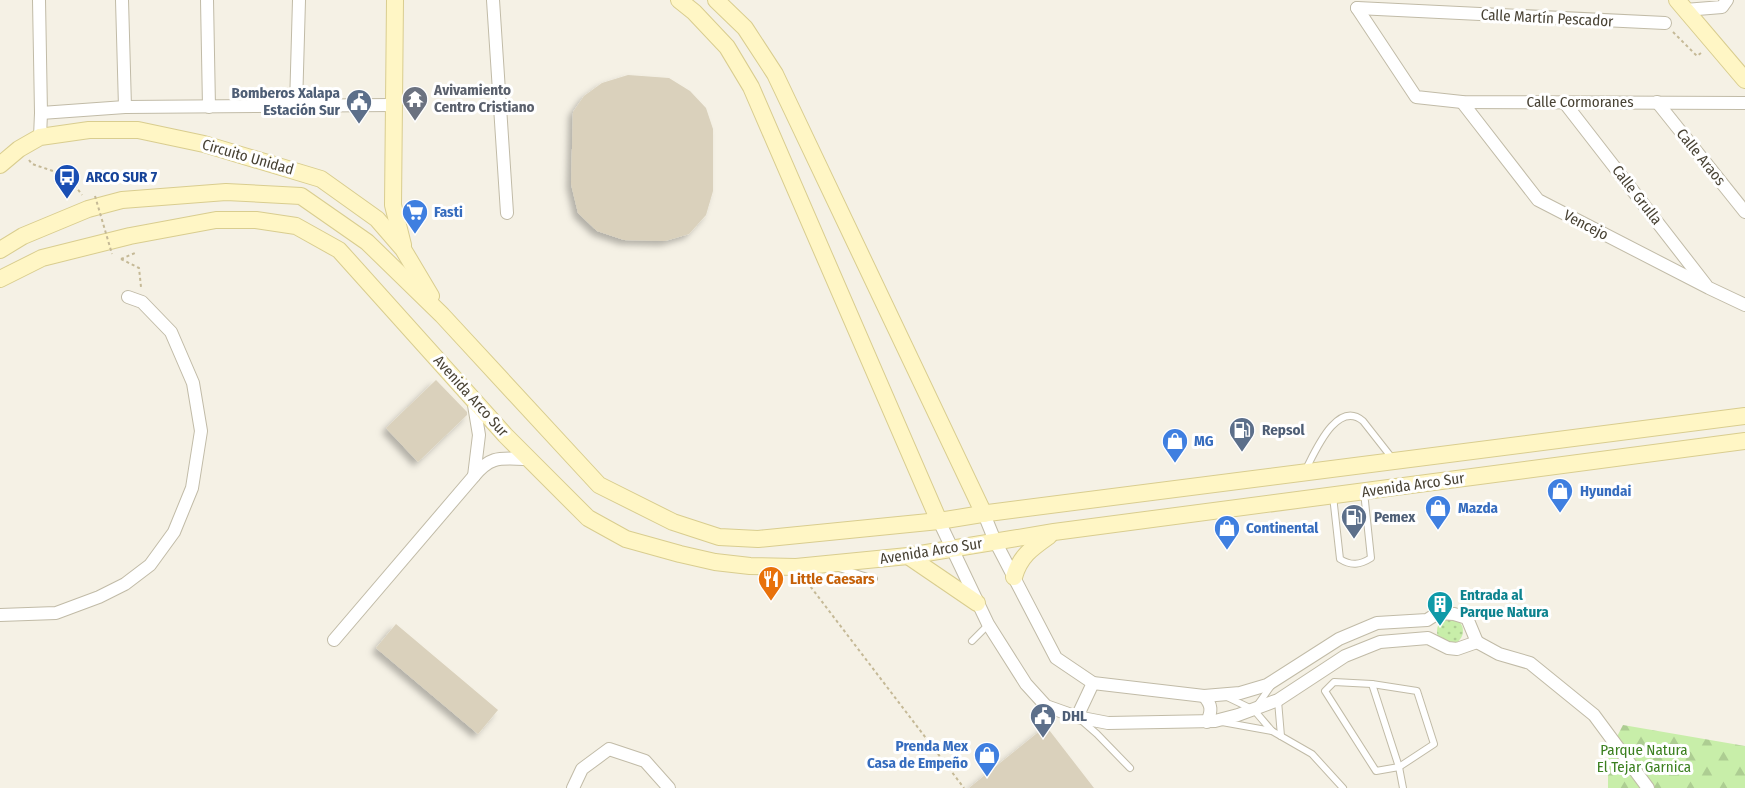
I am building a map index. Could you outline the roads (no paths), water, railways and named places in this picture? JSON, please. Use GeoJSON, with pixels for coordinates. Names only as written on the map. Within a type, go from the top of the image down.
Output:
{"type":"FeatureCollection","features":[{"type":"Feature","properties":{"kind":"main road"},"geometry":{"type":"LineString","coordinates":[[367,242],[389,251],[404,249],[393,205],[395,0]]}},
{"type":"Feature","properties":{"kind":"main road"},"geometry":{"type":"LineString","coordinates":[[679,0],[727,46],[751,87],[939,521]]}},
{"type":"Feature","properties":{"kind":"main road"},"geometry":{"type":"LineString","coordinates":[[716,0],[745,28],[775,74],[984,514]]}},
{"type":"Feature","properties":{"kind":"main road"},"geometry":{"type":"LineString","coordinates":[[1681,5],[1744,79]]}},
{"type":"Feature","properties":{"kind":"main road","name":"Circuito Unidad"},"geometry":{"type":"LineString","coordinates":[[0,165],[19,149],[40,137],[89,130],[138,130],[204,144],[321,179],[377,219],[404,249],[442,315]]}},
{"type":"Feature","properties":{"kind":"main road","name":"Avenida Arco Sur"},"geometry":{"type":"LineString","coordinates":[[0,250],[23,236],[88,209],[122,200],[226,192],[301,196],[367,242],[442,315],[599,485],[673,522],[719,537],[758,539],[939,521],[1745,416]]}},
{"type":"Feature","properties":{"kind":"main road","name":"Avenida Arco Sur"},"geometry":{"type":"LineString","coordinates":[[0,279],[42,258],[130,236],[216,220],[256,220],[296,226],[339,250],[505,435],[588,518],[626,539],[715,562],[750,566],[830,565],[908,556],[1054,532],[1745,441]]}},
{"type":"Feature","properties":{"kind":"main road"},"geometry":{"type":"LineString","coordinates":[[1014,577],[1018,564],[1027,551],[1054,532]]}},
{"type":"Feature","properties":{"kind":"main road"},"geometry":{"type":"LineString","coordinates":[[908,556],[977,603]]}},
{"type":"Feature","properties":{"kind":"street"},"geometry":{"type":"LineString","coordinates":[[39,0],[40,137]]}},
{"type":"Feature","properties":{"kind":"street"},"geometry":{"type":"LineString","coordinates":[[122,0],[125,107]]}},
{"type":"Feature","properties":{"kind":"street"},"geometry":{"type":"LineString","coordinates":[[207,0],[209,107]]}},
{"type":"Feature","properties":{"kind":"street"},"geometry":{"type":"LineString","coordinates":[[296,106],[299,0]]}},
{"type":"Feature","properties":{"kind":"street"},"geometry":{"type":"LineString","coordinates":[[493,0],[507,213]]}},
{"type":"Feature","properties":{"kind":"street"},"geometry":{"type":"LineString","coordinates":[[1681,5],[1722,7],[1727,0]]}},
{"type":"Feature","properties":{"kind":"street","name":"Calle Martín Pescador"},"geometry":{"type":"LineString","coordinates":[[1416,97],[1356,8],[1665,23]]}},
{"type":"Feature","properties":{"kind":"street","name":"Calle Cormoranes"},"geometry":{"type":"LineString","coordinates":[[1416,97],[1462,102],[1745,103]]}},
{"type":"Feature","properties":{"kind":"street","name":"Vencejo"},"geometry":{"type":"LineString","coordinates":[[1462,102],[1538,200],[1745,305]]}},
{"type":"Feature","properties":{"kind":"street","name":"Calle Grulla"},"geometry":{"type":"LineString","coordinates":[[1564,102],[1709,288]]}},
{"type":"Feature","properties":{"kind":"street","name":"Calle Araos"},"geometry":{"type":"LineString","coordinates":[[1657,102],[1745,212]]}},
{"type":"Feature","properties":{"kind":"street"},"geometry":{"type":"LineString","coordinates":[[41,113],[125,107],[393,105]]}},
{"type":"Feature","properties":{"kind":"street"},"geometry":{"type":"LineString","coordinates":[[0,615],[56,613],[99,597],[125,584],[150,565],[174,532],[192,488],[201,430],[193,383],[171,332],[142,302],[128,297]]}},
{"type":"Feature","properties":{"kind":"street"},"geometry":{"type":"LineString","coordinates":[[473,398],[479,435],[474,476]]}},
{"type":"Feature","properties":{"kind":"street"},"geometry":{"type":"LineString","coordinates":[[334,640],[485,462],[498,459],[529,459]]}},
{"type":"Feature","properties":{"kind":"street"},"geometry":{"type":"LineString","coordinates":[[984,514],[995,542],[1056,658],[1093,683],[1204,696],[1240,693],[1267,685],[1339,639],[1377,623],[1427,620],[1438,613],[1454,614],[1467,618],[1477,642],[1499,654],[1530,663],[1594,715],[1648,788]]}},
{"type":"Feature","properties":{"kind":"street"},"geometry":{"type":"LineString","coordinates":[[939,521],[988,624],[1026,684],[1046,706],[1077,717],[1108,723],[1211,722],[1254,710],[1278,700],[1346,656],[1380,642],[1428,638],[1448,648],[1457,649],[1477,642]]}},
{"type":"Feature","properties":{"kind":"street"},"geometry":{"type":"LineString","coordinates":[[1427,620],[1428,638]]}},
{"type":"Feature","properties":{"kind":"street"},"geometry":{"type":"LineString","coordinates":[[1077,717],[1093,683]]}},
{"type":"Feature","properties":{"kind":"street"},"geometry":{"type":"LineString","coordinates":[[1204,696],[1210,703],[1211,722]]}},
{"type":"Feature","properties":{"kind":"street"},"geometry":{"type":"LineString","coordinates":[[573,788],[582,769],[609,749],[645,761],[669,788]]}},
{"type":"Feature","properties":{"kind":"lane"},"geometry":{"type":"LineString","coordinates":[[1304,472],[1336,420],[1344,417],[1353,416],[1364,421],[1394,461]]}},
{"type":"Feature","properties":{"kind":"lane"},"geometry":{"type":"LineString","coordinates":[[1333,496],[1340,559],[1347,564],[1361,564],[1371,558],[1364,491]]}},
{"type":"Feature","properties":{"kind":"lane"},"geometry":{"type":"LineString","coordinates":[[830,565],[874,579]]}},
{"type":"Feature","properties":{"kind":"lane"},"geometry":{"type":"LineString","coordinates":[[972,641],[988,624]]}},
{"type":"Feature","properties":{"kind":"lane"},"geometry":{"type":"LineString","coordinates":[[1254,710],[1277,679]]}},
{"type":"Feature","properties":{"kind":"lane"},"geometry":{"type":"LineString","coordinates":[[1334,682],[1372,684],[1417,691],[1434,744],[1399,767],[1376,771],[1325,691],[1334,682]]}},
{"type":"Feature","properties":{"kind":"lane"},"geometry":{"type":"LineString","coordinates":[[1372,684],[1399,767],[1403,788]]}},
{"type":"Feature","properties":{"kind":"lane"},"geometry":{"type":"LineString","coordinates":[[1220,694],[1254,710],[1272,731],[1312,754],[1343,788]]}},
{"type":"Feature","properties":{"kind":"lane"},"geometry":{"type":"LineString","coordinates":[[1278,700],[1281,736]]}},
{"type":"Feature","properties":{"kind":"lane"},"geometry":{"type":"LineString","coordinates":[[1077,717],[1130,768]]}},
{"type":"Feature","properties":{"kind":"lane"},"geometry":{"type":"LineString","coordinates":[[1211,722],[1272,731]]}},
{"type":"Feature","properties":{"kind":"place","name":"Avivamiento Centro Cristiano"},"geometry":{"type":"Point","coordinates":[415,122]}},
{"type":"Feature","properties":{"kind":"place","name":"Bomberos Xalapa Estación Sur"},"geometry":{"type":"Point","coordinates":[359,125]}},
{"type":"Feature","properties":{"kind":"place","name":"ARCO SUR 7"},"geometry":{"type":"Point","coordinates":[67,200]}},
{"type":"Feature","properties":{"kind":"place","name":"Fasti"},"geometry":{"type":"Point","coordinates":[415,235]}},
{"type":"Feature","properties":{"kind":"place","name":"Repsol"},"geometry":{"type":"Point","coordinates":[1242,453]}},
{"type":"Feature","properties":{"kind":"place","name":"MG"},"geometry":{"type":"Point","coordinates":[1175,464]}},
{"type":"Feature","properties":{"kind":"place","name":"Hyundai"},"geometry":{"type":"Point","coordinates":[1560,514]}},
{"type":"Feature","properties":{"kind":"place","name":"Mazda"},"geometry":{"type":"Point","coordinates":[1438,531]}},
{"type":"Feature","properties":{"kind":"place","name":"Pemex"},"geometry":{"type":"Point","coordinates":[1354,540]}},
{"type":"Feature","properties":{"kind":"place","name":"Continental"},"geometry":{"type":"Point","coordinates":[1227,551]}},
{"type":"Feature","properties":{"kind":"place","name":"Little Caesars"},"geometry":{"type":"Point","coordinates":[771,602]}},
{"type":"Feature","properties":{"kind":"place","name":"Entrada al Parque Natura"},"geometry":{"type":"Point","coordinates":[1440,627]}},
{"type":"Feature","properties":{"kind":"place","name":"DHL"},"geometry":{"type":"Point","coordinates":[1043,739]}},
{"type":"Feature","properties":{"kind":"place","name":"Prenda Mex Casa de Empeño"},"geometry":{"type":"Point","coordinates":[987,778]}},
{"type":"Feature","properties":{"kind":"park label","name":"Parque Natura El Tejar Garnica"},"geometry":{"type":"Point","coordinates":[1644,758]}}]}
